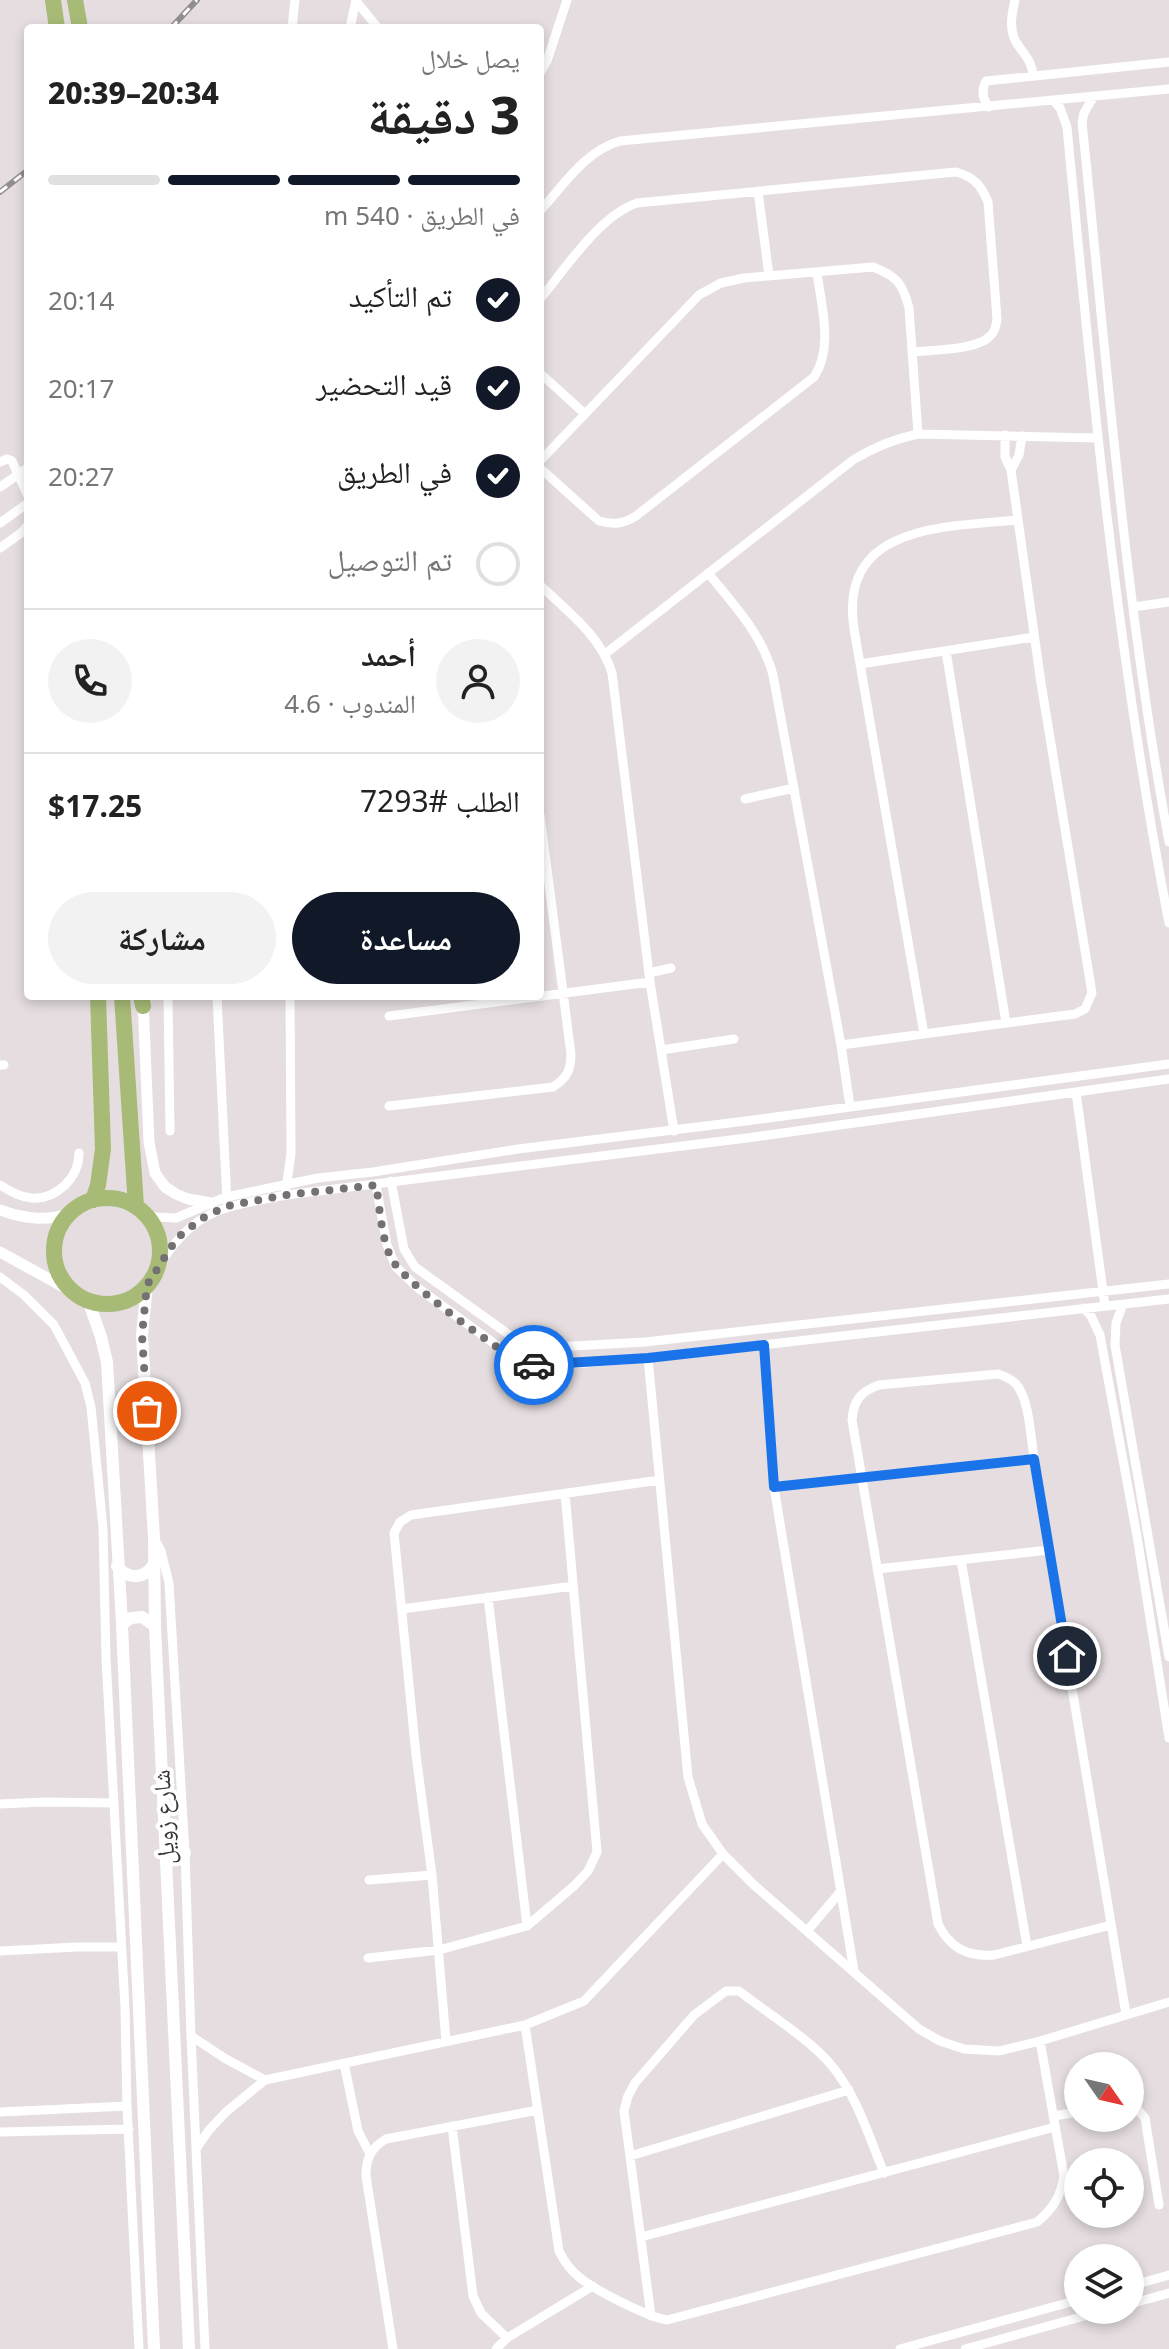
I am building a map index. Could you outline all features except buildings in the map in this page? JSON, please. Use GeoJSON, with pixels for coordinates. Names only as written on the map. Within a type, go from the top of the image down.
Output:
{"type":"FeatureCollection","features":[{"type":"Feature","properties":{"kind":"highway"},"geometry":{"type":"LineString","coordinates":[[53,0],[56,24]]}},
{"type":"Feature","properties":{"kind":"highway"},"geometry":{"type":"LineString","coordinates":[[75,0],[79,24]]}},
{"type":"Feature","properties":{"kind":"highway"},"geometry":{"type":"LineString","coordinates":[[93,1200],[103,1149],[98,1000]]}},
{"type":"Feature","properties":{"kind":"highway"},"geometry":{"type":"LineString","coordinates":[[122,1000],[140,1210]]}},
{"type":"Feature","properties":{"kind":"highway"},"geometry":{"type":"LineString","coordinates":[[115,1198],[140,1210],[156,1230],[160,1249],[157,1269],[147,1285],[133,1297],[115,1303],[84,1298],[63,1280],[55,1258],[57,1235],[69,1214],[84,1203],[115,1198]]}},
{"type":"Feature","properties":{"kind":"main road","name":"شارع زويل"},"geometry":{"type":"LineString","coordinates":[[147,1285],[142,1335],[154,1538],[155,1626],[189,2349]]}},
{"type":"Feature","properties":{"kind":"main road","name":"شارع زويل"},"geometry":{"type":"LineString","coordinates":[[84,1298],[101,1337],[107,1362],[122,1624],[132,2006],[154,2349]]}},
{"type":"Feature","properties":{"kind":"main road"},"geometry":{"type":"LineString","coordinates":[[117,1566],[125,1575],[137,1577],[148,1572],[155,1562]]}},
{"type":"Feature","properties":{"kind":"main road"},"geometry":{"type":"LineString","coordinates":[[122,1624],[131,1618],[142,1617],[155,1626]]}},
{"type":"Feature","properties":{"kind":"main road"},"geometry":{"type":"LineString","coordinates":[[166,1855],[185,1853]]}},
{"type":"Feature","properties":{"kind":"main road"},"geometry":{"type":"LineString","coordinates":[[138,2306],[152,2303]]}},
{"type":"Feature","properties":{"kind":"main road"},"geometry":{"type":"LineString","coordinates":[[188,2320],[204,2321]]}},
{"type":"Feature","properties":{"kind":"street"},"geometry":{"type":"LineString","coordinates":[[292,24],[295,0]]}},
{"type":"Feature","properties":{"kind":"street"},"geometry":{"type":"LineString","coordinates":[[351,24],[356,0]]}},
{"type":"Feature","properties":{"kind":"street"},"geometry":{"type":"LineString","coordinates":[[356,0],[375,24]]}},
{"type":"Feature","properties":{"kind":"street"},"geometry":{"type":"LineString","coordinates":[[544,66],[567,0]]}},
{"type":"Feature","properties":{"kind":"street"},"geometry":{"type":"LineString","coordinates":[[1015,0],[1014,37],[1030,61],[1033,75]]}},
{"type":"Feature","properties":{"kind":"street"},"geometry":{"type":"LineString","coordinates":[[989,107],[982,92],[986,81],[1169,62]]}},
{"type":"Feature","properties":{"kind":"street"},"geometry":{"type":"LineString","coordinates":[[544,207],[593,153],[620,141],[1169,89]]}},
{"type":"Feature","properties":{"kind":"street"},"geometry":{"type":"LineString","coordinates":[[1094,96],[1084,113],[1084,141],[1122,520],[1169,842]]}},
{"type":"Feature","properties":{"kind":"street"},"geometry":{"type":"LineString","coordinates":[[1053,100],[1065,117],[1069,143],[1108,521],[1130,693],[1168,917]]}},
{"type":"Feature","properties":{"kind":"street"},"geometry":{"type":"LineString","coordinates":[[1069,143],[1084,141]]}},
{"type":"Feature","properties":{"kind":"street"},"geometry":{"type":"LineString","coordinates":[[544,294],[604,223],[625,207],[637,203],[956,172],[968,175],[981,186],[988,202],[997,319],[995,330],[988,339],[977,345],[912,352]]}},
{"type":"Feature","properties":{"kind":"street"},"geometry":{"type":"LineString","coordinates":[[758,191],[769,276]]}},
{"type":"Feature","properties":{"kind":"street"},"geometry":{"type":"LineString","coordinates":[[544,457],[699,295],[721,283],[744,278],[873,267],[890,273],[904,288],[909,308],[918,434]]}},
{"type":"Feature","properties":{"kind":"street"},"geometry":{"type":"LineString","coordinates":[[544,472],[599,521],[612,525],[625,523],[636,516],[814,377],[821,367],[826,343],[817,272]]}},
{"type":"Feature","properties":{"kind":"street"},"geometry":{"type":"LineString","coordinates":[[1084,302],[1100,300]]}},
{"type":"Feature","properties":{"kind":"street"},"geometry":{"type":"LineString","coordinates":[[544,377],[585,414]]}},
{"type":"Feature","properties":{"kind":"street"},"geometry":{"type":"LineString","coordinates":[[605,654],[853,460],[884,443],[918,434],[1098,438]]}},
{"type":"Feature","properties":{"kind":"street"},"geometry":{"type":"LineString","coordinates":[[841,1045],[1075,1014],[1085,1009],[1092,993],[1034,637],[1011,470],[1004,450],[1005,435]]}},
{"type":"Feature","properties":{"kind":"street"},"geometry":{"type":"LineString","coordinates":[[1011,470],[1019,455],[1022,436]]}},
{"type":"Feature","properties":{"kind":"street"},"geometry":{"type":"LineString","coordinates":[[0,462],[7,459],[24,471],[0,487]]}},
{"type":"Feature","properties":{"kind":"street"},"geometry":{"type":"LineString","coordinates":[[0,523],[24,506]]}},
{"type":"Feature","properties":{"kind":"street"},"geometry":{"type":"LineString","coordinates":[[924,1034],[851,612],[852,596],[858,573],[873,555],[895,541],[923,531],[1018,520]]}},
{"type":"Feature","properties":{"kind":"street"},"geometry":{"type":"LineString","coordinates":[[1108,521],[1122,520]]}},
{"type":"Feature","properties":{"kind":"street"},"geometry":{"type":"LineString","coordinates":[[0,548],[24,530]]}},
{"type":"Feature","properties":{"kind":"street"},"geometry":{"type":"LineString","coordinates":[[708,573],[755,631],[769,660],[850,1106]]}},
{"type":"Feature","properties":{"kind":"street"},"geometry":{"type":"LineString","coordinates":[[544,589],[591,635],[605,654],[612,673],[650,977],[674,1131]]}},
{"type":"Feature","properties":{"kind":"street"},"geometry":{"type":"LineString","coordinates":[[1133,607],[1169,602]]}},
{"type":"Feature","properties":{"kind":"street"},"geometry":{"type":"LineString","coordinates":[[860,664],[1034,637]]}},
{"type":"Feature","properties":{"kind":"street"},"geometry":{"type":"LineString","coordinates":[[946,651],[1006,1023]]}},
{"type":"Feature","properties":{"kind":"street"},"geometry":{"type":"LineString","coordinates":[[745,799],[794,788]]}},
{"type":"Feature","properties":{"kind":"street"},"geometry":{"type":"LineString","coordinates":[[1148,807],[1162,804]]}},
{"type":"Feature","properties":{"kind":"street"},"geometry":{"type":"LineString","coordinates":[[389,1106],[553,1087],[565,1079],[571,1067],[544,845]]}},
{"type":"Feature","properties":{"kind":"street"},"geometry":{"type":"LineString","coordinates":[[544,995],[650,977],[671,968]]}},
{"type":"Feature","properties":{"kind":"street"},"geometry":{"type":"LineString","coordinates":[[142,1000],[149,1142],[155,1173],[165,1187],[176,1194],[211,1203],[286,1190],[318,1178],[1169,1064]]}},
{"type":"Feature","properties":{"kind":"street"},"geometry":{"type":"LineString","coordinates":[[168,1000],[170,1131]]}},
{"type":"Feature","properties":{"kind":"street"},"geometry":{"type":"LineString","coordinates":[[217,1000],[227,1202]]}},
{"type":"Feature","properties":{"kind":"street"},"geometry":{"type":"LineString","coordinates":[[286,1190],[291,1154],[290,1000]]}},
{"type":"Feature","properties":{"kind":"street"},"geometry":{"type":"LineString","coordinates":[[389,1016],[469,1001]]}},
{"type":"Feature","properties":{"kind":"street"},"geometry":{"type":"LineString","coordinates":[[661,1050],[734,1039]]}},
{"type":"Feature","properties":{"kind":"street"},"geometry":{"type":"LineString","coordinates":[[286,1190],[319,1191],[391,1184],[1169,1079]]}},
{"type":"Feature","properties":{"kind":"street"},"geometry":{"type":"LineString","coordinates":[[1076,1092],[1105,1306]]}},
{"type":"Feature","properties":{"kind":"street"},"geometry":{"type":"LineString","coordinates":[[746,1121],[747,1138]]}},
{"type":"Feature","properties":{"kind":"street"},"geometry":{"type":"LineString","coordinates":[[0,1185],[34,1198],[51,1194],[72,1178],[79,1153]]}},
{"type":"Feature","properties":{"kind":"street"},"geometry":{"type":"LineString","coordinates":[[390,1169],[408,1258],[427,1276],[526,1345],[549,1349],[645,1342],[1169,1284]]}},
{"type":"Feature","properties":{"kind":"street"},"geometry":{"type":"LineString","coordinates":[[318,1178],[319,1191]]}},
{"type":"Feature","properties":{"kind":"street"},"geometry":{"type":"LineString","coordinates":[[376,1185],[387,1245],[396,1267],[463,1322],[518,1361],[532,1365],[648,1358],[1169,1299]]}},
{"type":"Feature","properties":{"kind":"street"},"geometry":{"type":"LineString","coordinates":[[157,1269],[177,1238],[227,1202]]}},
{"type":"Feature","properties":{"kind":"street"},"geometry":{"type":"LineString","coordinates":[[140,1210],[155,1217],[176,1218],[211,1203]]}},
{"type":"Feature","properties":{"kind":"street"},"geometry":{"type":"LineString","coordinates":[[0,1210],[42,1219],[69,1214]]}},
{"type":"Feature","properties":{"kind":"street"},"geometry":{"type":"LineString","coordinates":[[0,1252],[84,1298]]}},
{"type":"Feature","properties":{"kind":"street"},"geometry":{"type":"LineString","coordinates":[[0,1277],[24,1295],[54,1325],[85,1383],[91,1407],[103,1528],[106,1658],[121,1947],[132,2006],[127,2106],[139,2349]]}},
{"type":"Feature","properties":{"kind":"street"},"geometry":{"type":"LineString","coordinates":[[1123,1304],[1116,1323],[1115,1345],[1169,1657]]}},
{"type":"Feature","properties":{"kind":"street"},"geometry":{"type":"LineString","coordinates":[[1084,1308],[1096,1325],[1102,1346],[1137,1536],[1169,1738]]}},
{"type":"Feature","properties":{"kind":"street"},"geometry":{"type":"LineString","coordinates":[[463,1322],[472,1309]]}},
{"type":"Feature","properties":{"kind":"street"},"geometry":{"type":"LineString","coordinates":[[922,1311],[924,1327]]}},
{"type":"Feature","properties":{"kind":"street"},"geometry":{"type":"LineString","coordinates":[[764,1345],[774,1487],[855,1971]]}},
{"type":"Feature","properties":{"kind":"street"},"geometry":{"type":"LineString","coordinates":[[1102,1346],[1115,1345]]}},
{"type":"Feature","properties":{"kind":"street"},"geometry":{"type":"LineString","coordinates":[[648,1358],[688,1777],[702,1824],[723,1854],[754,1885],[919,2029],[952,2046],[987,2051],[1040,2041],[1169,2002]]}},
{"type":"Feature","properties":{"kind":"street"},"geometry":{"type":"LineString","coordinates":[[1111,1925],[980,1956],[954,1946],[938,1924],[852,1420],[852,1411],[861,1394],[879,1385],[998,1374],[1017,1384],[1023,1394],[1126,2014]]}},
{"type":"Feature","properties":{"kind":"street"},"geometry":{"type":"LineString","coordinates":[[774,1487],[1034,1459]]}},
{"type":"Feature","properties":{"kind":"street"},"geometry":{"type":"LineString","coordinates":[[446,2041],[432,1875],[416,1755],[394,1533],[411,1515],[660,1480]]}},
{"type":"Feature","properties":{"kind":"street"},"geometry":{"type":"LineString","coordinates":[[368,1958],[439,1950],[527,1926],[574,1886],[588,1871],[597,1852],[565,1493]]}},
{"type":"Feature","properties":{"kind":"street"},"geometry":{"type":"LineString","coordinates":[[154,1538],[159,1545],[169,1583],[185,1853],[205,2349]]}},
{"type":"Feature","properties":{"kind":"street"},"geometry":{"type":"LineString","coordinates":[[877,1569],[1049,1550]]}},
{"type":"Feature","properties":{"kind":"street"},"geometry":{"type":"LineString","coordinates":[[961,1560],[1027,1946]]}},
{"type":"Feature","properties":{"kind":"street"},"geometry":{"type":"LineString","coordinates":[[402,1609],[573,1586]]}},
{"type":"Feature","properties":{"kind":"street"},"geometry":{"type":"LineString","coordinates":[[488,1597],[527,1926]]}},
{"type":"Feature","properties":{"kind":"street"},"geometry":{"type":"LineString","coordinates":[[0,1804],[113,1803]]}},
{"type":"Feature","properties":{"kind":"street"},"geometry":{"type":"LineString","coordinates":[[196,2149],[226,2112],[265,2080],[525,2025],[578,2004],[592,1995],[723,1854]]}},
{"type":"Feature","properties":{"kind":"street"},"geometry":{"type":"LineString","coordinates":[[369,1880],[432,1875]]}},
{"type":"Feature","properties":{"kind":"street"},"geometry":{"type":"LineString","coordinates":[[807,1931],[841,1891]]}},
{"type":"Feature","properties":{"kind":"street"},"geometry":{"type":"LineString","coordinates":[[0,1951],[121,1947]]}},
{"type":"Feature","properties":{"kind":"street"},"geometry":{"type":"LineString","coordinates":[[651,2316],[624,2111],[631,2089],[694,2015],[730,1989],[739,1991],[832,2065],[849,2090],[884,2173]]}},
{"type":"Feature","properties":{"kind":"street"},"geometry":{"type":"LineString","coordinates":[[525,2025],[559,2251],[576,2275],[661,2320],[672,2320],[1037,2222],[1053,2207],[1064,2176],[1040,2041]]}},
{"type":"Feature","properties":{"kind":"street"},"geometry":{"type":"LineString","coordinates":[[191,2036],[265,2080]]}},
{"type":"Feature","properties":{"kind":"street"},"geometry":{"type":"LineString","coordinates":[[344,2063],[358,2131],[370,2154]]}},
{"type":"Feature","properties":{"kind":"street"},"geometry":{"type":"LineString","coordinates":[[630,2156],[849,2090]]}},
{"type":"Feature","properties":{"kind":"street"},"geometry":{"type":"LineString","coordinates":[[0,2112],[127,2106]]}},
{"type":"Feature","properties":{"kind":"street"},"geometry":{"type":"LineString","coordinates":[[393,2349],[366,2176],[370,2154],[386,2139],[538,2110]]}},
{"type":"Feature","properties":{"kind":"street"},"geometry":{"type":"LineString","coordinates":[[1053,2116],[1064,2114]]}},
{"type":"Feature","properties":{"kind":"street"},"geometry":{"type":"LineString","coordinates":[[1144,2117],[1159,2205]]}},
{"type":"Feature","properties":{"kind":"street"},"geometry":{"type":"LineString","coordinates":[[452,2126],[473,2296],[481,2313],[507,2338]]}},
{"type":"Feature","properties":{"kind":"street"},"geometry":{"type":"LineString","coordinates":[[641,2237],[1055,2127]]}},
{"type":"Feature","properties":{"kind":"street"},"geometry":{"type":"LineString","coordinates":[[0,2132],[129,2129]]}},
{"type":"Feature","properties":{"kind":"street"},"geometry":{"type":"LineString","coordinates":[[1144,2282],[1169,2275]]}},
{"type":"Feature","properties":{"kind":"street"},"geometry":{"type":"LineString","coordinates":[[496,2349],[507,2338],[593,2286]]}},
{"type":"Feature","properties":{"kind":"street"},"geometry":{"type":"LineString","coordinates":[[1144,2300],[1169,2293]]}},
{"type":"Feature","properties":{"kind":"street"},"geometry":{"type":"LineString","coordinates":[[900,2349],[1064,2304]]}},
{"type":"Feature","properties":{"kind":"street"},"geometry":{"type":"LineString","coordinates":[[959,2333],[964,2349],[1064,2322]]}},
{"type":"Feature","properties":{"kind":"railway"},"geometry":{"type":"LineString","coordinates":[[175,24],[197,0]]}},
{"type":"Feature","properties":{"kind":"railway"},"geometry":{"type":"LineString","coordinates":[[0,192],[24,173]]}},
{"type":"Feature","properties":{"kind":"way so far"},"geometry":{"type":"LineString","coordinates":[[147,1411],[142,1335],[147,1285],[177,1238],[201,1219],[227,1206],[319,1191],[376,1185],[387,1245],[396,1267],[418,1288],[518,1361],[534,1365]]}},
{"type":"Feature","properties":{"kind":"route"},"geometry":{"type":"LineString","coordinates":[[534,1365],[648,1358],[764,1345],[774,1487],[1034,1459],[1067,1656]]}}]}
